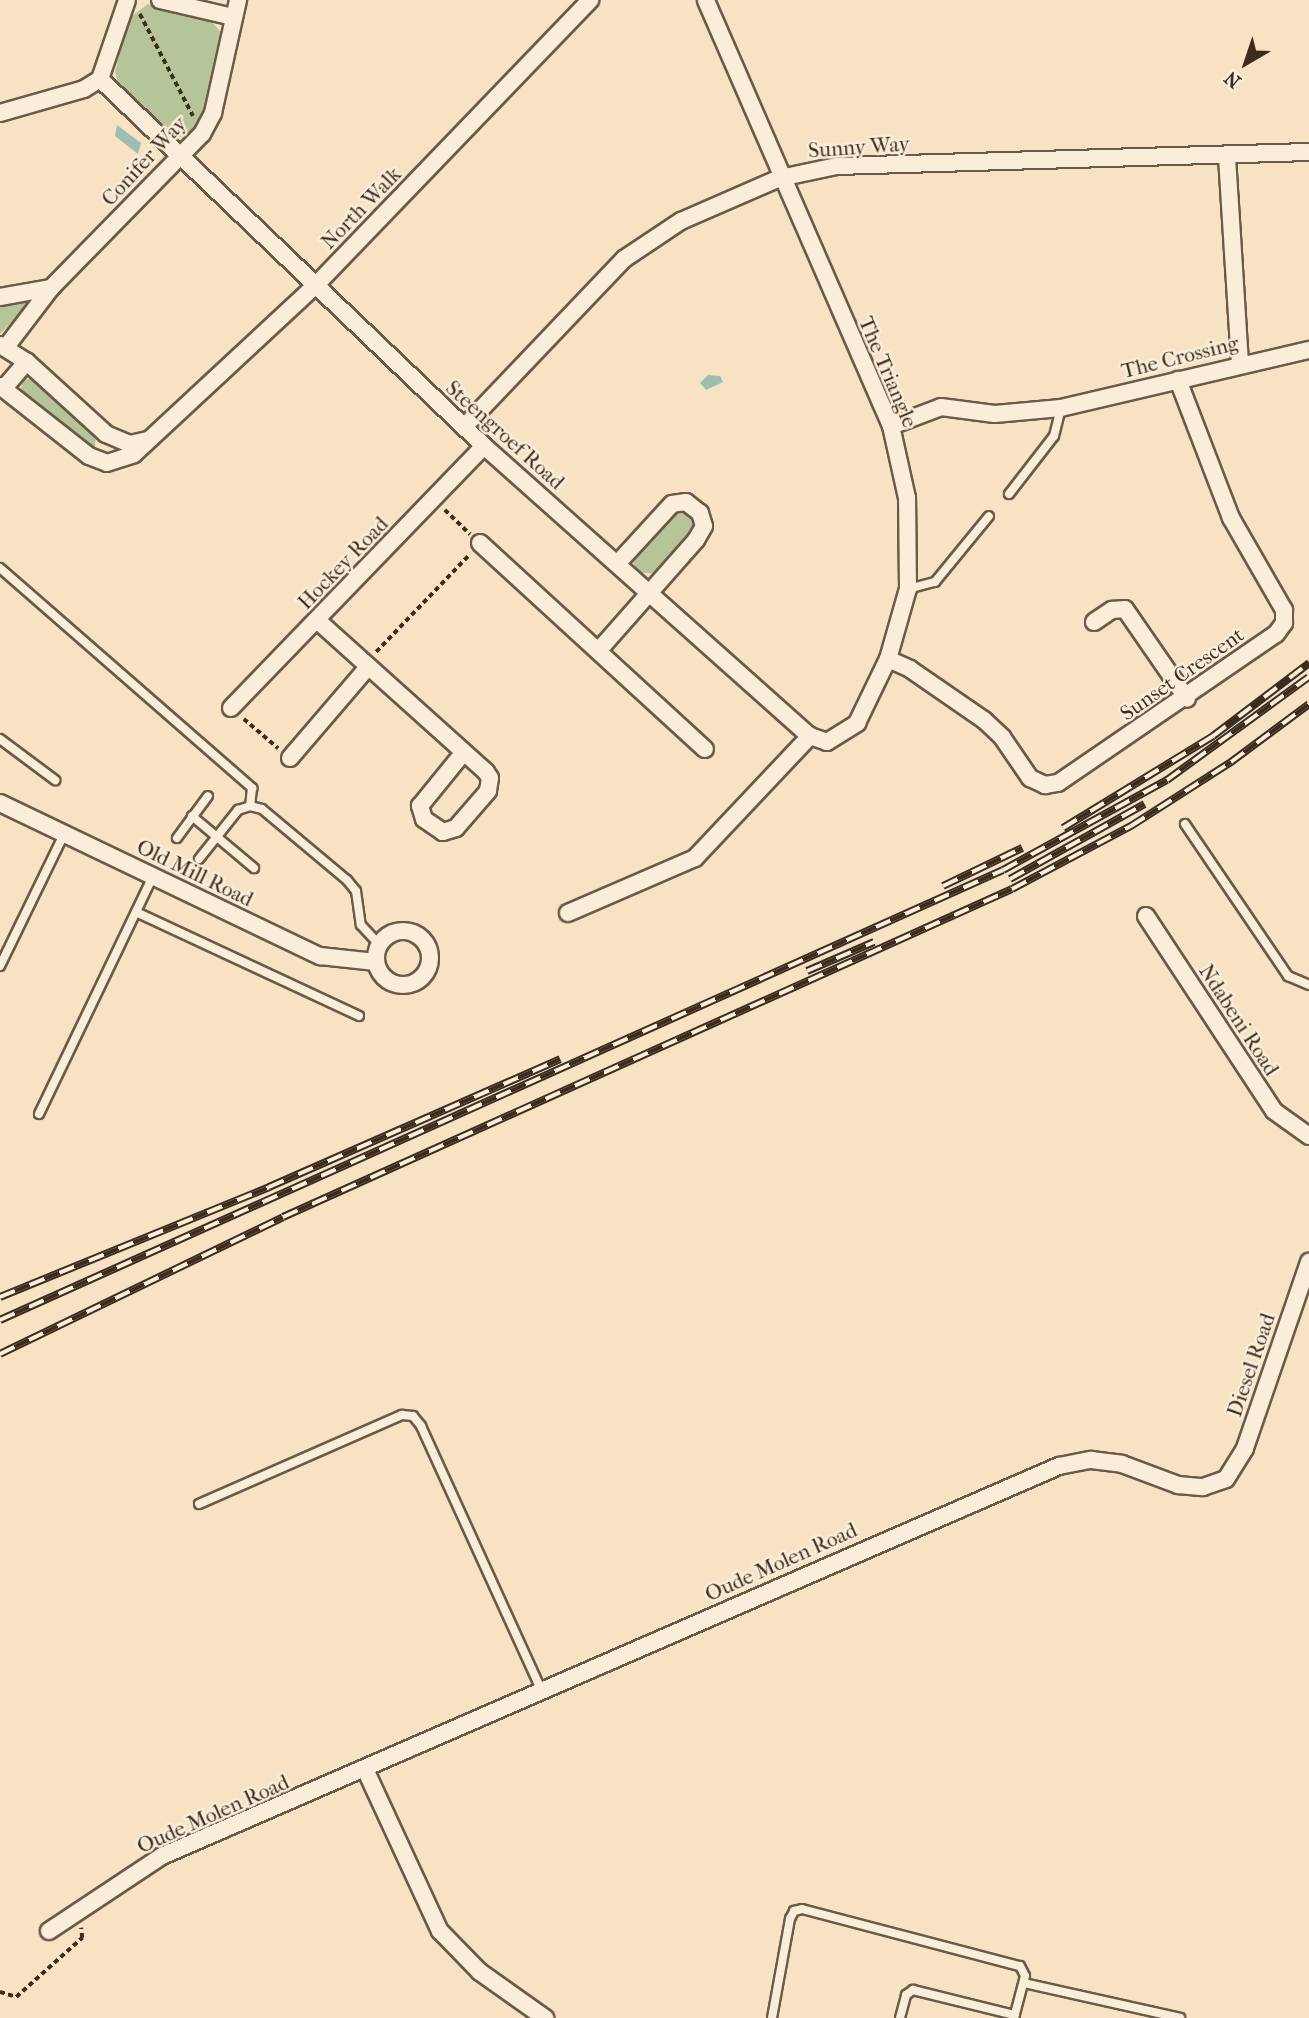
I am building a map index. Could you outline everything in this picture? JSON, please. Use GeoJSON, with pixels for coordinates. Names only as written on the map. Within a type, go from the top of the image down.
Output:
{"type":"FeatureCollection","features":[{"type":"Feature","properties":{"kind":"street"},"geometry":{"type":"LineString","coordinates":[[0,113],[84,89],[100,79],[106,71],[127,0]]}},
{"type":"Feature","properties":{"kind":"street"},"geometry":{"type":"LineString","coordinates":[[160,0],[233,17]]}},
{"type":"Feature","properties":{"kind":"street","name":"Conifer Way"},"geometry":{"type":"LineString","coordinates":[[3,346],[51,288],[202,134],[213,113],[237,0]]}},
{"type":"Feature","properties":{"kind":"street","name":"North Walk"},"geometry":{"type":"LineString","coordinates":[[2,387],[74,446],[107,463],[134,454],[315,286],[590,0]]}},
{"type":"Feature","properties":{"kind":"street","name":"The Triangle"},"geometry":{"type":"LineString","coordinates":[[706,0],[780,178],[891,426],[907,498],[908,589],[888,659],[857,723],[836,739],[827,742],[810,736]]}},
{"type":"Feature","properties":{"kind":"street","name":"Steengroef Road"},"geometry":{"type":"LineString","coordinates":[[100,79],[484,446],[810,736]]}},
{"type":"Feature","properties":{"kind":"street","name":"Sunny Way"},"geometry":{"type":"LineString","coordinates":[[464,427],[624,259],[681,221],[780,178],[837,166],[1227,157],[1309,152]]}},
{"type":"Feature","properties":{"kind":"street"},"geometry":{"type":"LineString","coordinates":[[1227,157],[1240,363]]}},
{"type":"Feature","properties":{"kind":"street"},"geometry":{"type":"LineString","coordinates":[[0,297],[51,288]]}},
{"type":"Feature","properties":{"kind":"street"},"geometry":{"type":"LineString","coordinates":[[3,346],[27,362],[119,441],[130,444],[154,438]]}},
{"type":"Feature","properties":{"kind":"street","name":"The Crossing"},"geometry":{"type":"LineString","coordinates":[[891,426],[941,407],[995,414],[1061,408],[1240,363],[1309,350]]}},
{"type":"Feature","properties":{"kind":"street"},"geometry":{"type":"LineString","coordinates":[[2,387],[27,362]]}},
{"type":"Feature","properties":{"kind":"street","name":"Sunset Crescent"},"geometry":{"type":"LineString","coordinates":[[888,659],[910,669],[984,720],[1002,737],[1030,778],[1045,785],[1058,783],[1187,699],[1276,634],[1284,623],[1284,610],[1231,519],[1178,380]]}},
{"type":"Feature","properties":{"kind":"street","name":"Hockey Road"},"geometry":{"type":"LineString","coordinates":[[231,708],[318,621],[484,446]]}},
{"type":"Feature","properties":{"kind":"street"},"geometry":{"type":"LineString","coordinates":[[599,650],[702,532],[703,519],[692,506],[672,504],[617,564]]}},
{"type":"Feature","properties":{"kind":"street"},"geometry":{"type":"LineString","coordinates":[[480,543],[705,748]]}},
{"type":"Feature","properties":{"kind":"street"},"geometry":{"type":"LineString","coordinates":[[1094,622],[1112,610],[1125,609],[1187,699]]}},
{"type":"Feature","properties":{"kind":"street"},"geometry":{"type":"LineString","coordinates":[[318,621],[486,772],[491,785],[456,828],[443,832],[424,818],[420,806],[463,753]]}},
{"type":"Feature","properties":{"kind":"street"},"geometry":{"type":"LineString","coordinates":[[290,758],[367,665]]}},
{"type":"Feature","properties":{"kind":"street"},"geometry":{"type":"LineString","coordinates":[[568,913],[695,858],[810,736]]}},
{"type":"Feature","properties":{"kind":"street","name":"Old Mill Road"},"geometry":{"type":"LineString","coordinates":[[0,803],[320,956],[376,962]]}},
{"type":"Feature","properties":{"kind":"street","name":"Ndabeni Road"},"geometry":{"type":"LineString","coordinates":[[1146,916],[1274,1111],[1309,1136]]}},
{"type":"Feature","properties":{"kind":"street"},"geometry":{"type":"LineString","coordinates":[[394,932],[412,933],[426,945],[429,963],[420,979],[402,985],[385,978],[376,962],[379,944],[394,932]]}},
{"type":"Feature","properties":{"kind":"street","name":"Diesel Road"},"geometry":{"type":"LineString","coordinates":[[1226,1479],[1245,1448],[1309,1262]]}},
{"type":"Feature","properties":{"kind":"street","name":"Oude Molen Road"},"geometry":{"type":"LineString","coordinates":[[49,1931],[162,1856],[1059,1466],[1091,1460],[1122,1464],[1191,1486],[1226,1479]]}},
{"type":"Feature","properties":{"kind":"street"},"geometry":{"type":"LineString","coordinates":[[365,1769],[440,1931],[480,1972],[545,2018]]}},
{"type":"Feature","properties":{"kind":"lane"},"geometry":{"type":"LineString","coordinates":[[1009,494],[1054,436],[1061,408]]}},
{"type":"Feature","properties":{"kind":"lane"},"geometry":{"type":"LineString","coordinates":[[908,589],[935,582],[989,516]]}},
{"type":"Feature","properties":{"kind":"lane"},"geometry":{"type":"LineString","coordinates":[[0,568],[252,788],[250,806]]}},
{"type":"Feature","properties":{"kind":"lane"},"geometry":{"type":"LineString","coordinates":[[0,739],[55,780]]}},
{"type":"Feature","properties":{"kind":"lane"},"geometry":{"type":"LineString","coordinates":[[177,838],[208,796]]}},
{"type":"Feature","properties":{"kind":"lane"},"geometry":{"type":"LineString","coordinates":[[199,859],[238,810],[250,806],[262,809],[347,880],[356,891],[361,925],[379,944]]}},
{"type":"Feature","properties":{"kind":"lane"},"geometry":{"type":"LineString","coordinates":[[192,816],[254,868]]}},
{"type":"Feature","properties":{"kind":"lane"},"geometry":{"type":"LineString","coordinates":[[1185,824],[1288,976],[1309,985]]}},
{"type":"Feature","properties":{"kind":"lane"},"geometry":{"type":"LineString","coordinates":[[0,966],[64,834]]}},
{"type":"Feature","properties":{"kind":"lane"},"geometry":{"type":"LineString","coordinates":[[39,1114],[153,876]]}},
{"type":"Feature","properties":{"kind":"lane"},"geometry":{"type":"LineString","coordinates":[[136,912],[359,1016]]}},
{"type":"Feature","properties":{"kind":"lane"},"geometry":{"type":"LineString","coordinates":[[200,1504],[402,1415],[412,1416],[421,1426],[542,1691]]}},
{"type":"Feature","properties":{"kind":"lane"},"geometry":{"type":"LineString","coordinates":[[772,2018],[790,1919],[794,1911],[802,1909],[1020,1966],[1024,1970],[1024,1983],[1014,2016],[914,1990],[906,1995],[900,2018]]}},
{"type":"Feature","properties":{"kind":"lane"},"geometry":{"type":"LineString","coordinates":[[1024,1983],[1180,2018]]}},
{"type":"Feature","properties":{"kind":"path"},"geometry":{"type":"LineString","coordinates":[[139,12],[202,134]]}},
{"type":"Feature","properties":{"kind":"path"},"geometry":{"type":"LineString","coordinates":[[367,665],[480,543],[433,500]]}},
{"type":"Feature","properties":{"kind":"path"},"geometry":{"type":"LineString","coordinates":[[231,708],[290,758]]}},
{"type":"Feature","properties":{"kind":"path"},"geometry":{"type":"LineString","coordinates":[[0,1992],[16,1997],[82,1938],[80,1908]]}},
{"type":"Feature","properties":{"kind":"shaded area"},"geometry":{"type":"Polygon","coordinates":[[[148,4],[208,18],[222,33],[205,121],[196,132],[180,137],[166,132],[118,82],[115,72],[128,19],[148,4]]]}},
{"type":"Feature","properties":{"kind":"shaded area"},"geometry":{"type":"Polygon","coordinates":[[[117,125],[141,143],[138,154],[115,136],[117,125]]]}},
{"type":"Feature","properties":{"kind":"shaded area"},"geometry":{"type":"Polygon","coordinates":[[[31,299],[31,302],[0,334],[0,304],[31,299]]]}},
{"type":"Feature","properties":{"kind":"shaded area"},"geometry":{"type":"Polygon","coordinates":[[[708,375],[720,376],[723,382],[706,390],[700,383],[708,375]]]}},
{"type":"Feature","properties":{"kind":"shaded area"},"geometry":{"type":"Polygon","coordinates":[[[22,379],[33,379],[96,436],[95,447],[83,448],[21,392],[22,379]]]}},
{"type":"Feature","properties":{"kind":"shaded area"},"geometry":{"type":"Polygon","coordinates":[[[683,508],[696,518],[696,530],[657,574],[637,572],[632,558],[672,509],[683,508]]]}},
{"type":"Feature","properties":{"kind":"railway"},"geometry":{"type":"LineString","coordinates":[[1063,828],[1213,736],[1309,663]]}},
{"type":"Feature","properties":{"kind":"railway"},"geometry":{"type":"LineString","coordinates":[[0,1320],[1003,870],[1167,780],[1309,677]]}},
{"type":"Feature","properties":{"kind":"railway"},"geometry":{"type":"LineString","coordinates":[[0,1354],[283,1217],[1012,889],[1131,826],[1231,762],[1309,704]]}},
{"type":"Feature","properties":{"kind":"railway"},"geometry":{"type":"LineString","coordinates":[[1010,879],[1145,804]]}},
{"type":"Feature","properties":{"kind":"railway"},"geometry":{"type":"LineString","coordinates":[[943,886],[1022,848]]}},
{"type":"Feature","properties":{"kind":"railway"},"geometry":{"type":"LineString","coordinates":[[807,971],[874,942]]}},
{"type":"Feature","properties":{"kind":"railway"},"geometry":{"type":"LineString","coordinates":[[0,1297],[269,1187],[560,1059]]}}]}
